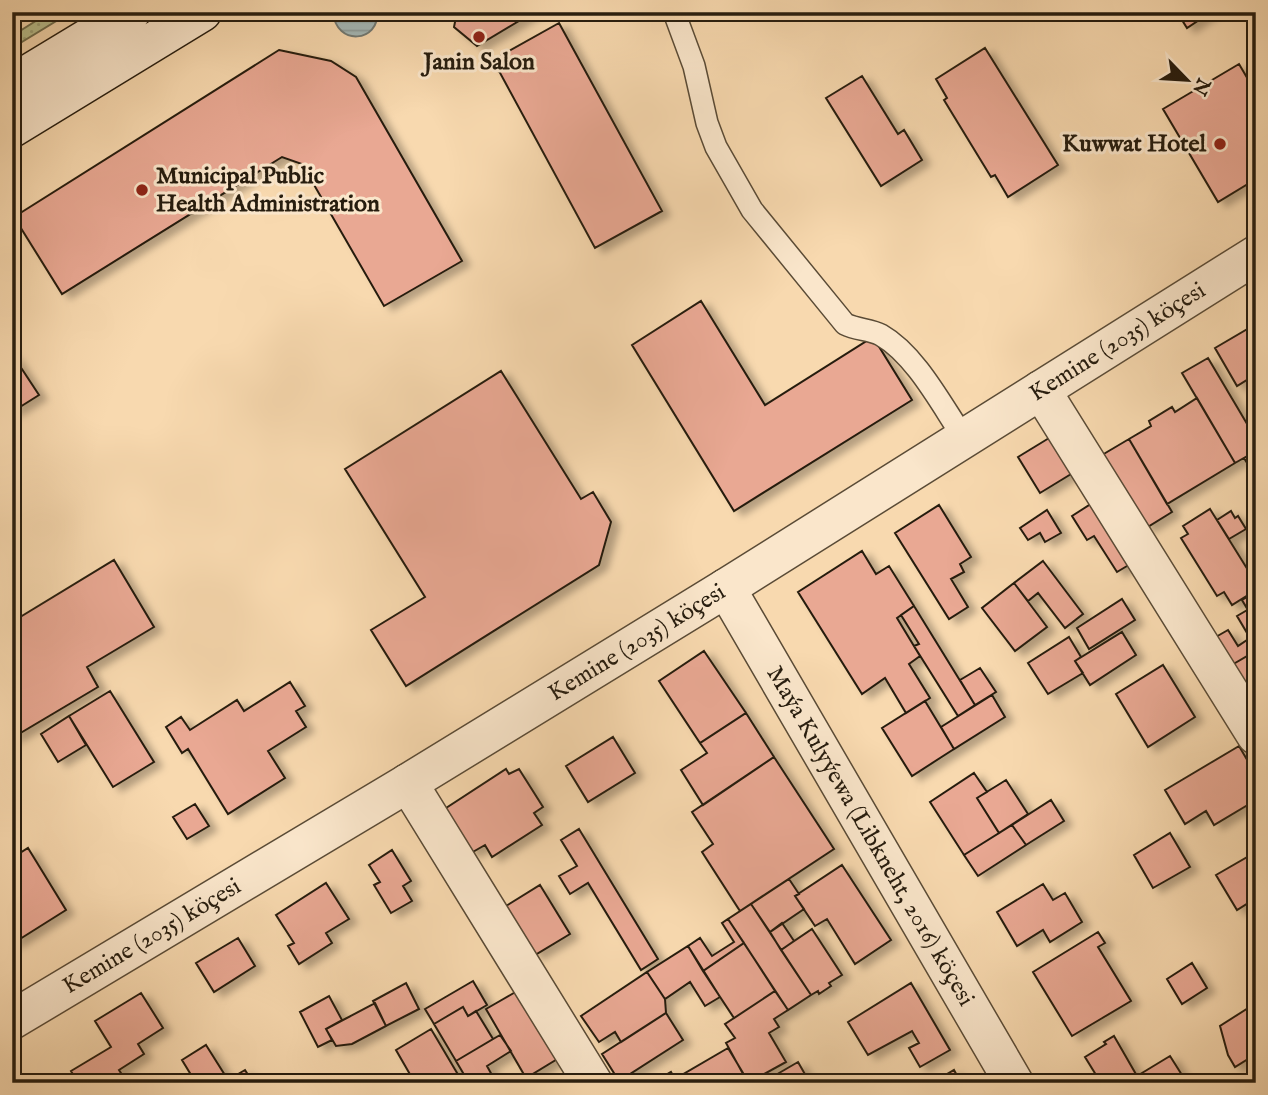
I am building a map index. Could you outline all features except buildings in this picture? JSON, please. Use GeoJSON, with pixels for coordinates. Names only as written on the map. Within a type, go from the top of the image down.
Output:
{"type":"FeatureCollection","features":[{"type":"Feature","properties":{"kind":"street"},"geometry":{"type":"LineString","coordinates":[[12,84],[131,12]]}},
{"type":"Feature","properties":{"kind":"street"},"geometry":{"type":"LineString","coordinates":[[12,128],[202,12]]}},
{"type":"Feature","properties":{"kind":"street","name":"Kemine (2035) köçesi"},"geometry":{"type":"LineString","coordinates":[[12,1020],[408,783],[726,588],[1256,255]]}},
{"type":"Feature","properties":{"kind":"street"},"geometry":{"type":"LineString","coordinates":[[1041,390],[1256,735]]}},
{"type":"Feature","properties":{"kind":"street","name":"Maýa Kulyýewa (Libkneht, 2016) köçesi"},"geometry":{"type":"LineString","coordinates":[[726,588],[1014,1083]]}},
{"type":"Feature","properties":{"kind":"street"},"geometry":{"type":"LineString","coordinates":[[408,783],[593,1083]]}},
{"type":"Feature","properties":{"kind":"lane"},"geometry":{"type":"LineString","coordinates":[[674,12],[694,66],[707,123],[716,147],[752,210],[845,324],[854,329],[880,334],[898,348],[919,372],[964,438]]}},
{"type":"Feature","properties":{"kind":"green space"},"geometry":{"type":"Polygon","coordinates":[[[50,12],[71,12],[12,48],[12,36],[50,12]]]}},
{"type":"Feature","properties":{"kind":"shaded area"},"geometry":{"type":"Polygon","coordinates":[[[333,12],[377,12],[376,22],[372,30],[365,34],[349,35],[336,23],[333,12]]]}},
{"type":"Feature","properties":{"kind":"place","name":"Janin Salon"},"geometry":{"type":"Point","coordinates":[479,37]}},
{"type":"Feature","properties":{"kind":"place","name":"Kuwwat Hotel"},"geometry":{"type":"Point","coordinates":[1220,144]}},
{"type":"Feature","properties":{"kind":"place","name":"Municipal Public Health Administration"},"geometry":{"type":"Point","coordinates":[142,190]}}]}
